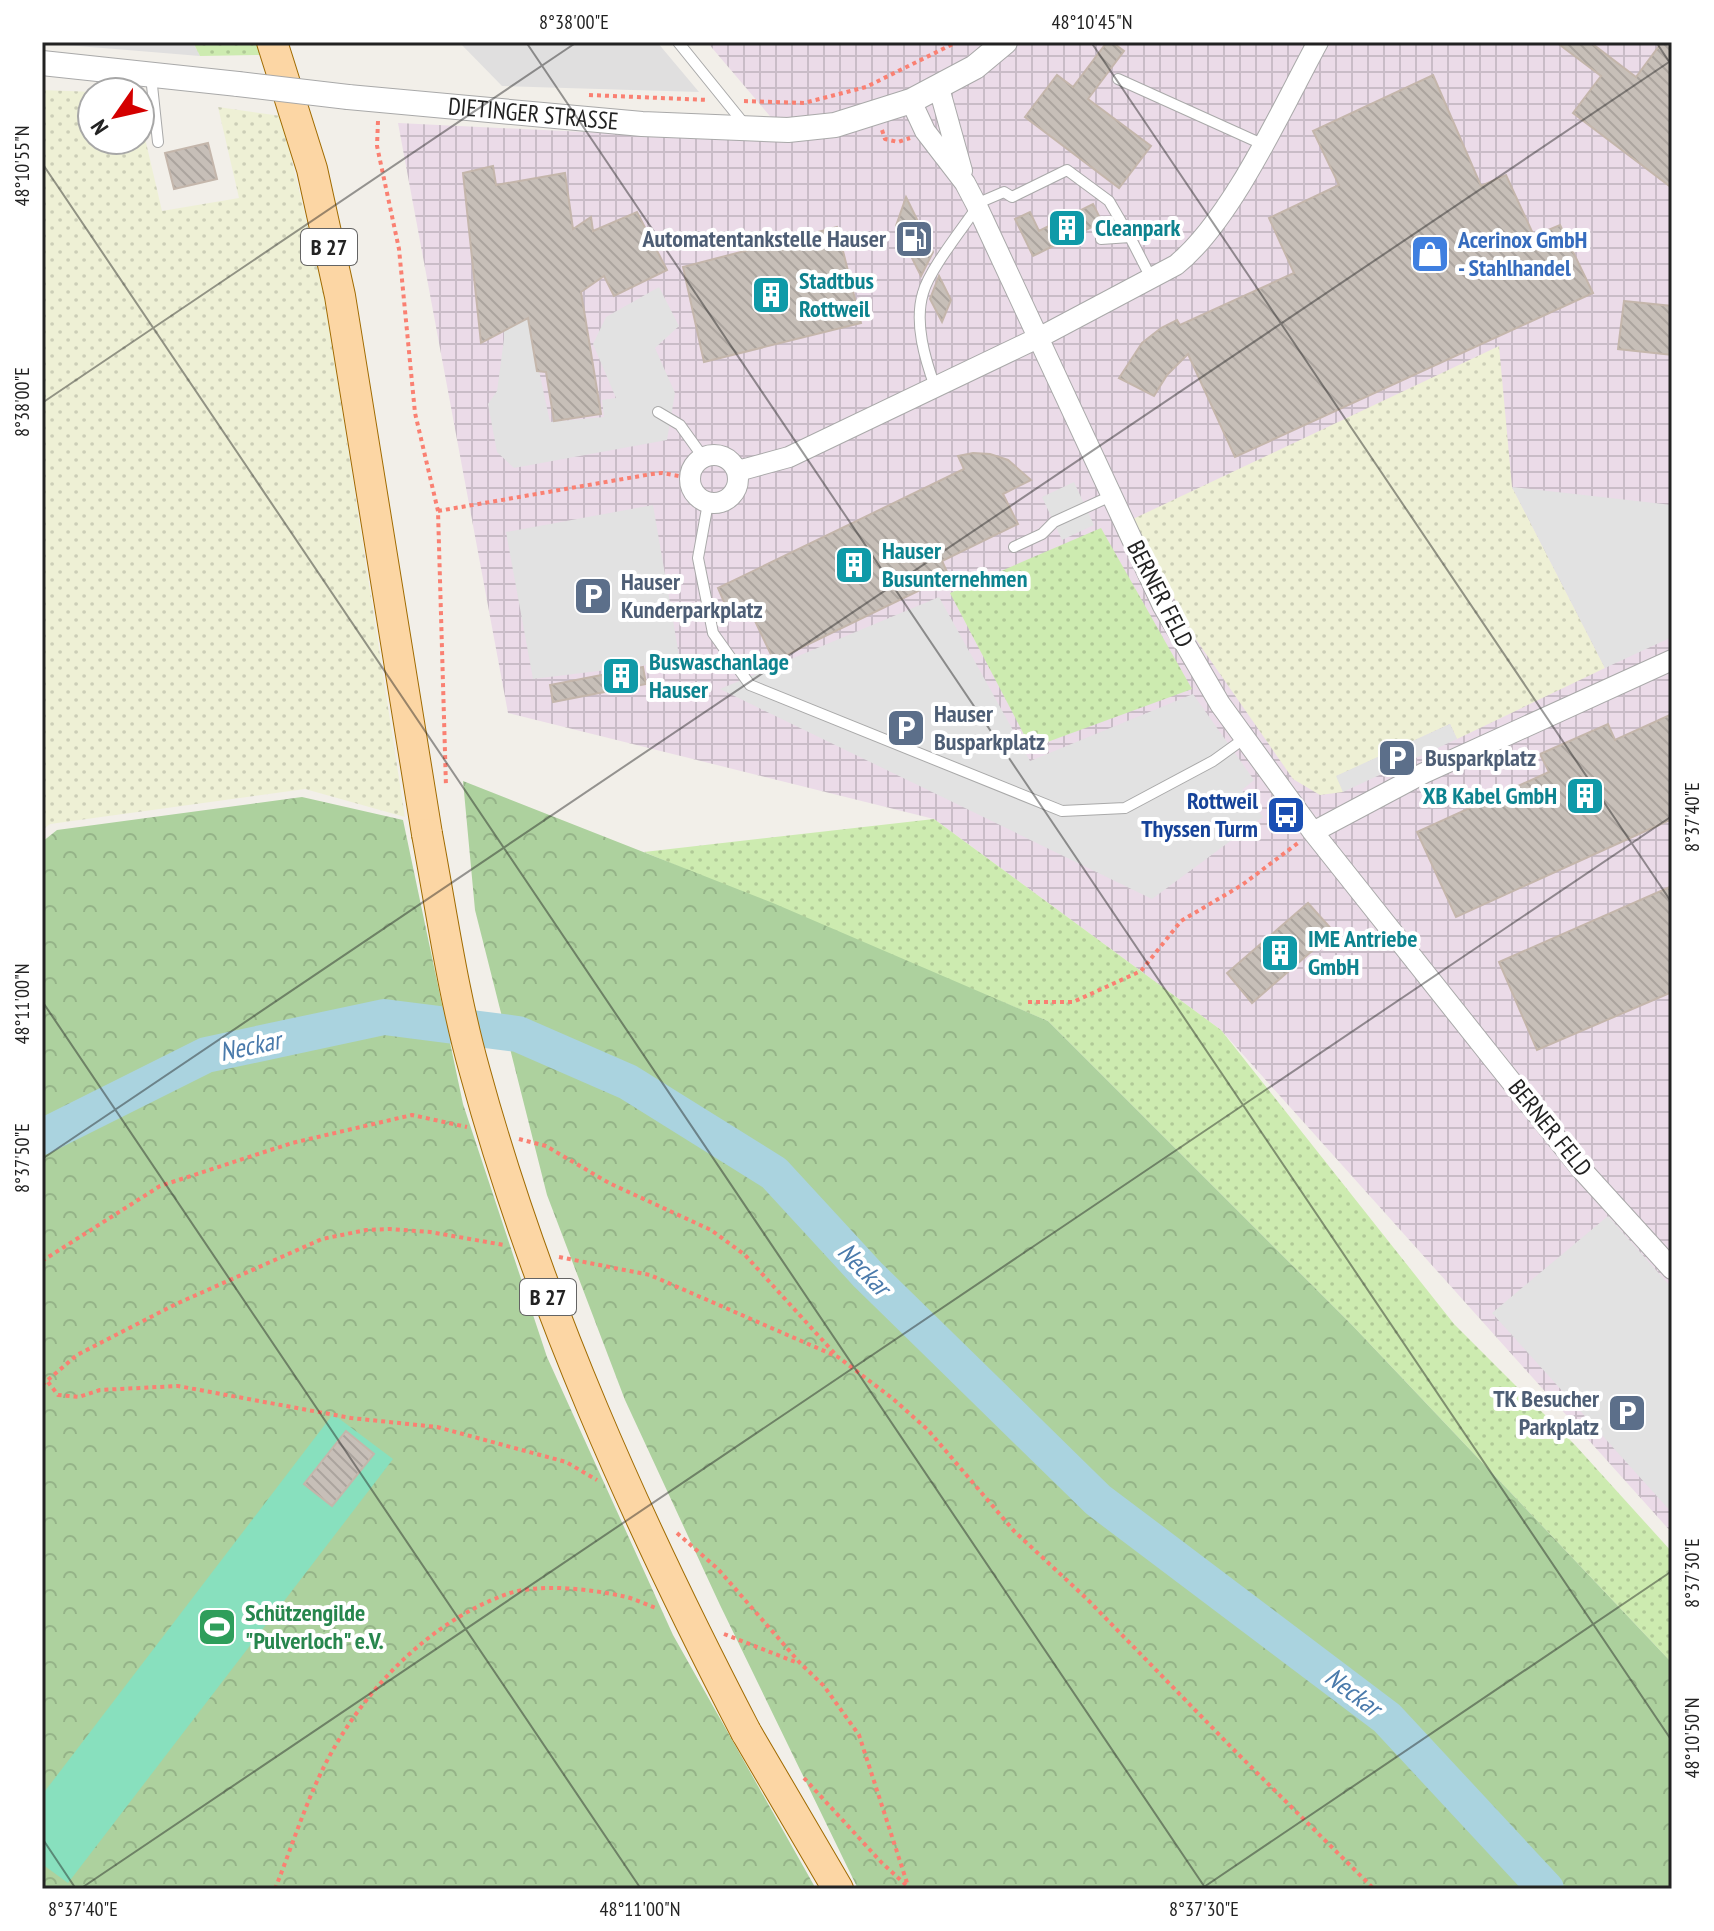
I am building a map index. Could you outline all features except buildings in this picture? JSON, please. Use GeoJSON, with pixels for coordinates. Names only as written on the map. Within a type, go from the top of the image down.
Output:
{"type":"FeatureCollection","features":[{"type":"Feature","properties":{"kind":"main road","name":"B 27"},"geometry":{"type":"LineString","coordinates":[[272,42],[312,169],[340,296],[427,834],[456,989],[474,1069],[500,1159],[565,1344],[639,1517],[746,1732],[838,1889]]}},
{"type":"Feature","properties":{"kind":"street","name":"DIETINGER STRASSE"},"geometry":{"type":"LineString","coordinates":[[42,63],[380,101],[642,124],[788,130],[835,125],[911,101],[975,67],[1005,42]]}},
{"type":"Feature","properties":{"kind":"street"},"geometry":{"type":"LineString","coordinates":[[738,471],[789,457],[1039,337],[1151,278],[1189,254],[1229,202],[1318,42]]}},
{"type":"Feature","properties":{"kind":"street","name":"BERNER FELD"},"geometry":{"type":"LineString","coordinates":[[939,88],[965,183]]}},
{"type":"Feature","properties":{"kind":"street","name":"BERNER FELD"},"geometry":{"type":"LineString","coordinates":[[911,101],[925,131],[965,183],[1163,606],[1220,704],[1313,832],[1582,1170],[1672,1269]]}},
{"type":"Feature","properties":{"kind":"street"},"geometry":{"type":"LineString","coordinates":[[716,454],[730,459],[738,471],[738,486],[730,498],[716,503],[708,503],[695,493],[690,478],[696,462],[716,454]]}},
{"type":"Feature","properties":{"kind":"street"},"geometry":{"type":"LineString","coordinates":[[1313,832],[1424,773],[1672,660]]}},
{"type":"Feature","properties":{"kind":"lane"},"geometry":{"type":"LineString","coordinates":[[678,42],[746,126]]}},
{"type":"Feature","properties":{"kind":"lane"},"geometry":{"type":"LineString","coordinates":[[151,75],[158,142]]}},
{"type":"Feature","properties":{"kind":"lane"},"geometry":{"type":"LineString","coordinates":[[1118,79],[1262,144]]}},
{"type":"Feature","properties":{"kind":"lane"},"geometry":{"type":"LineString","coordinates":[[935,387],[928,369],[919,321],[923,292],[976,205],[1004,192],[1012,197],[1067,170],[1109,201],[1151,278]]}},
{"type":"Feature","properties":{"kind":"lane"},"geometry":{"type":"LineString","coordinates":[[1101,239],[1130,237]]}},
{"type":"Feature","properties":{"kind":"lane"},"geometry":{"type":"LineString","coordinates":[[658,412],[680,425],[703,457]]}},
{"type":"Feature","properties":{"kind":"lane"},"geometry":{"type":"LineString","coordinates":[[1014,547],[1042,534],[1054,522],[1111,496]]}},
{"type":"Feature","properties":{"kind":"lane"},"geometry":{"type":"LineString","coordinates":[[708,503],[698,558],[713,633],[750,685],[1062,811],[1125,808],[1213,761],[1245,738]]}},
{"type":"Feature","properties":{"kind":"path"},"geometry":{"type":"LineString","coordinates":[[728,101],[804,103],[866,87],[957,42]]}},
{"type":"Feature","properties":{"kind":"path"},"geometry":{"type":"LineString","coordinates":[[380,101],[377,146],[399,249],[415,413],[438,511],[447,798]]}},
{"type":"Feature","properties":{"kind":"path"},"geometry":{"type":"LineString","coordinates":[[438,511],[652,474],[690,478]]}},
{"type":"Feature","properties":{"kind":"path"},"geometry":{"type":"LineString","coordinates":[[1028,1002],[1073,1002],[1141,971],[1181,921],[1242,885],[1313,832]]}},
{"type":"Feature","properties":{"kind":"path"},"geometry":{"type":"LineString","coordinates":[[42,1261],[160,1186],[277,1148],[412,1115],[468,1127]]}},
{"type":"Feature","properties":{"kind":"path"},"geometry":{"type":"LineString","coordinates":[[508,1136],[546,1146],[609,1183],[711,1230],[745,1255],[838,1357],[928,1430],[1014,1531],[1086,1598],[1374,1889]]}},
{"type":"Feature","properties":{"kind":"path"},"geometry":{"type":"LineString","coordinates":[[42,1385],[77,1355],[105,1340],[176,1304],[322,1239],[366,1230],[390,1229],[430,1232],[504,1245]]}},
{"type":"Feature","properties":{"kind":"path"},"geometry":{"type":"LineString","coordinates":[[548,1254],[650,1275],[838,1357]]}},
{"type":"Feature","properties":{"kind":"path"},"geometry":{"type":"LineString","coordinates":[[48,1382],[58,1395],[79,1397],[100,1390],[178,1386],[351,1418],[437,1427],[566,1462],[603,1483]]}},
{"type":"Feature","properties":{"kind":"path"},"geometry":{"type":"LineString","coordinates":[[674,1530],[718,1569],[824,1686],[859,1735],[908,1888]]}},
{"type":"Feature","properties":{"kind":"path"},"geometry":{"type":"LineString","coordinates":[[275,1889],[338,1741],[366,1699],[406,1658],[452,1620],[509,1593],[559,1588],[624,1596]]}},
{"type":"Feature","properties":{"kind":"path"},"geometry":{"type":"LineString","coordinates":[[797,1768],[823,1800],[908,1888]]}},
{"type":"Feature","properties":{"kind":"shaded area"},"geometry":{"type":"Polygon","coordinates":[[[193,42],[200,56],[42,43],[193,42]]]}},
{"type":"Feature","properties":{"kind":"shaded area"},"geometry":{"type":"Polygon","coordinates":[[[459,42],[657,42],[699,92],[502,86],[459,42]]]}},
{"type":"Feature","properties":{"kind":"shaded area"},"geometry":{"type":"Polygon","coordinates":[[[707,42],[1672,42],[1672,1533],[1221,1030],[934,819],[508,713],[398,123],[792,142],[707,42]]]}},
{"type":"Feature","properties":{"kind":"shaded area"},"geometry":{"type":"Polygon","coordinates":[[[513,250],[550,422],[604,417],[602,400],[616,398],[593,344],[606,317],[659,287],[679,326],[655,348],[675,393],[667,440],[514,468],[497,452],[488,404],[497,391],[504,339],[504,252],[513,250]]]}},
{"type":"Feature","properties":{"kind":"shaded area"},"geometry":{"type":"Polygon","coordinates":[[[1074,482],[1094,525],[1062,540],[1042,497],[1074,482]]]}},
{"type":"Feature","properties":{"kind":"shaded area"},"geometry":{"type":"Polygon","coordinates":[[[1512,487],[1672,505],[1672,637],[1605,668],[1512,487]]]}},
{"type":"Feature","properties":{"kind":"shaded area","name":"Hauser Kunderparkplatz"},"geometry":{"type":"Polygon","coordinates":[[[653,505],[680,661],[533,679],[506,532],[653,505]]]}},
{"type":"Feature","properties":{"kind":"shaded area","name":"Hauser Busparkplatz"},"geometry":{"type":"Polygon","coordinates":[[[939,597],[1030,761],[1193,694],[1254,780],[1242,790],[1263,817],[1152,899],[720,689],[939,597]]]}},
{"type":"Feature","properties":{"kind":"shaded area","name":"Busparkplatz"},"geometry":{"type":"Polygon","coordinates":[[[1450,724],[1457,739],[1343,792],[1336,776],[1450,724]]]}},
{"type":"Feature","properties":{"kind":"shaded area","name":"TK Besucher Parkplatz"},"geometry":{"type":"Polygon","coordinates":[[[1608,1216],[1672,1288],[1672,1513],[1492,1313],[1608,1216]]]}},
{"type":"Feature","properties":{"kind":"green space"},"geometry":{"type":"Polygon","coordinates":[[[193,42],[256,42],[261,55],[200,56],[193,42]]]}},
{"type":"Feature","properties":{"kind":"green space"},"geometry":{"type":"Polygon","coordinates":[[[42,90],[76,91],[76,156],[149,156],[162,211],[239,198],[218,107],[281,116],[324,293],[405,817],[305,789],[50,824],[42,830],[42,90]]]}},
{"type":"Feature","properties":{"kind":"green space"},"geometry":{"type":"Polygon","coordinates":[[[1499,346],[1512,487],[1605,668],[1457,739],[1450,724],[1337,776],[1343,792],[1320,795],[1293,779],[1195,638],[1133,519],[1499,346]]]}},
{"type":"Feature","properties":{"kind":"green space"},"geometry":{"type":"Polygon","coordinates":[[[1101,528],[1192,689],[1031,748],[950,593],[1101,528]]]}},
{"type":"Feature","properties":{"kind":"green space"},"geometry":{"type":"Polygon","coordinates":[[[463,781],[773,903],[1048,1021],[1352,1325],[1672,1663],[1672,1889],[858,1889],[720,1605],[625,1400],[547,1195],[475,910],[463,781]]]}},
{"type":"Feature","properties":{"kind":"green space"},"geometry":{"type":"Polygon","coordinates":[[[302,797],[403,820],[463,1104],[547,1357],[673,1635],[816,1889],[42,1889],[42,842],[57,830],[302,797]]]}},
{"type":"Feature","properties":{"kind":"green space"},"geometry":{"type":"Polygon","coordinates":[[[934,819],[1221,1030],[1454,1324],[1575,1445],[1672,1552],[1672,1663],[1352,1325],[1048,1021],[644,852],[934,819]]]}},
{"type":"Feature","properties":{"kind":"green space","name":"Schützengilde \"Pulverloch\" e.V."},"geometry":{"type":"Polygon","coordinates":[[[333,1414],[393,1459],[68,1883],[42,1864],[42,1795],[333,1414]]]}},
{"type":"Feature","properties":{"kind":"waterway","name":"Neckar"},"geometry":{"type":"LineString","coordinates":[[42,1137],[206,1055],[384,1017],[518,1034],[628,1082],[774,1173],[868,1275],[1098,1500],[1387,1718],[1546,1889]]}},
{"type":"Feature","properties":{"kind":"place","name":"Cleanpark"},"geometry":{"type":"Point","coordinates":[1067,228]}},
{"type":"Feature","properties":{"kind":"place","name":"Automatentankstelle Hauser"},"geometry":{"type":"Point","coordinates":[914,239]}},
{"type":"Feature","properties":{"kind":"place","name":"Acerinox GmbH - Stahlhandel"},"geometry":{"type":"Point","coordinates":[1430,254]}},
{"type":"Feature","properties":{"kind":"place","name":"Stadtbus Rottweil"},"geometry":{"type":"Point","coordinates":[771,295]}},
{"type":"Feature","properties":{"kind":"place","name":"Hauser Busunternehmen"},"geometry":{"type":"Point","coordinates":[854,565]}},
{"type":"Feature","properties":{"kind":"place","name":"Hauser Kunderparkplatz"},"geometry":{"type":"Point","coordinates":[593,596]}},
{"type":"Feature","properties":{"kind":"place","name":"Buswaschanlage Hauser"},"geometry":{"type":"Point","coordinates":[621,676]}},
{"type":"Feature","properties":{"kind":"place","name":"Hauser Busparkplatz"},"geometry":{"type":"Point","coordinates":[906,728]}},
{"type":"Feature","properties":{"kind":"place","name":"Busparkplatz"},"geometry":{"type":"Point","coordinates":[1397,758]}},
{"type":"Feature","properties":{"kind":"place","name":"XB Kabel GmbH"},"geometry":{"type":"Point","coordinates":[1585,796]}},
{"type":"Feature","properties":{"kind":"place","name":"Rottweil Thyssen Turm"},"geometry":{"type":"Point","coordinates":[1286,815]}},
{"type":"Feature","properties":{"kind":"place","name":"IME Antriebe GmbH"},"geometry":{"type":"Point","coordinates":[1280,953]}},
{"type":"Feature","properties":{"kind":"place","name":"TK Besucher Parkplatz"},"geometry":{"type":"Point","coordinates":[1627,1413]}},
{"type":"Feature","properties":{"kind":"place","name":"Schützengilde \"Pulverloch\" e.V."},"geometry":{"type":"Point","coordinates":[217,1627]}}]}
